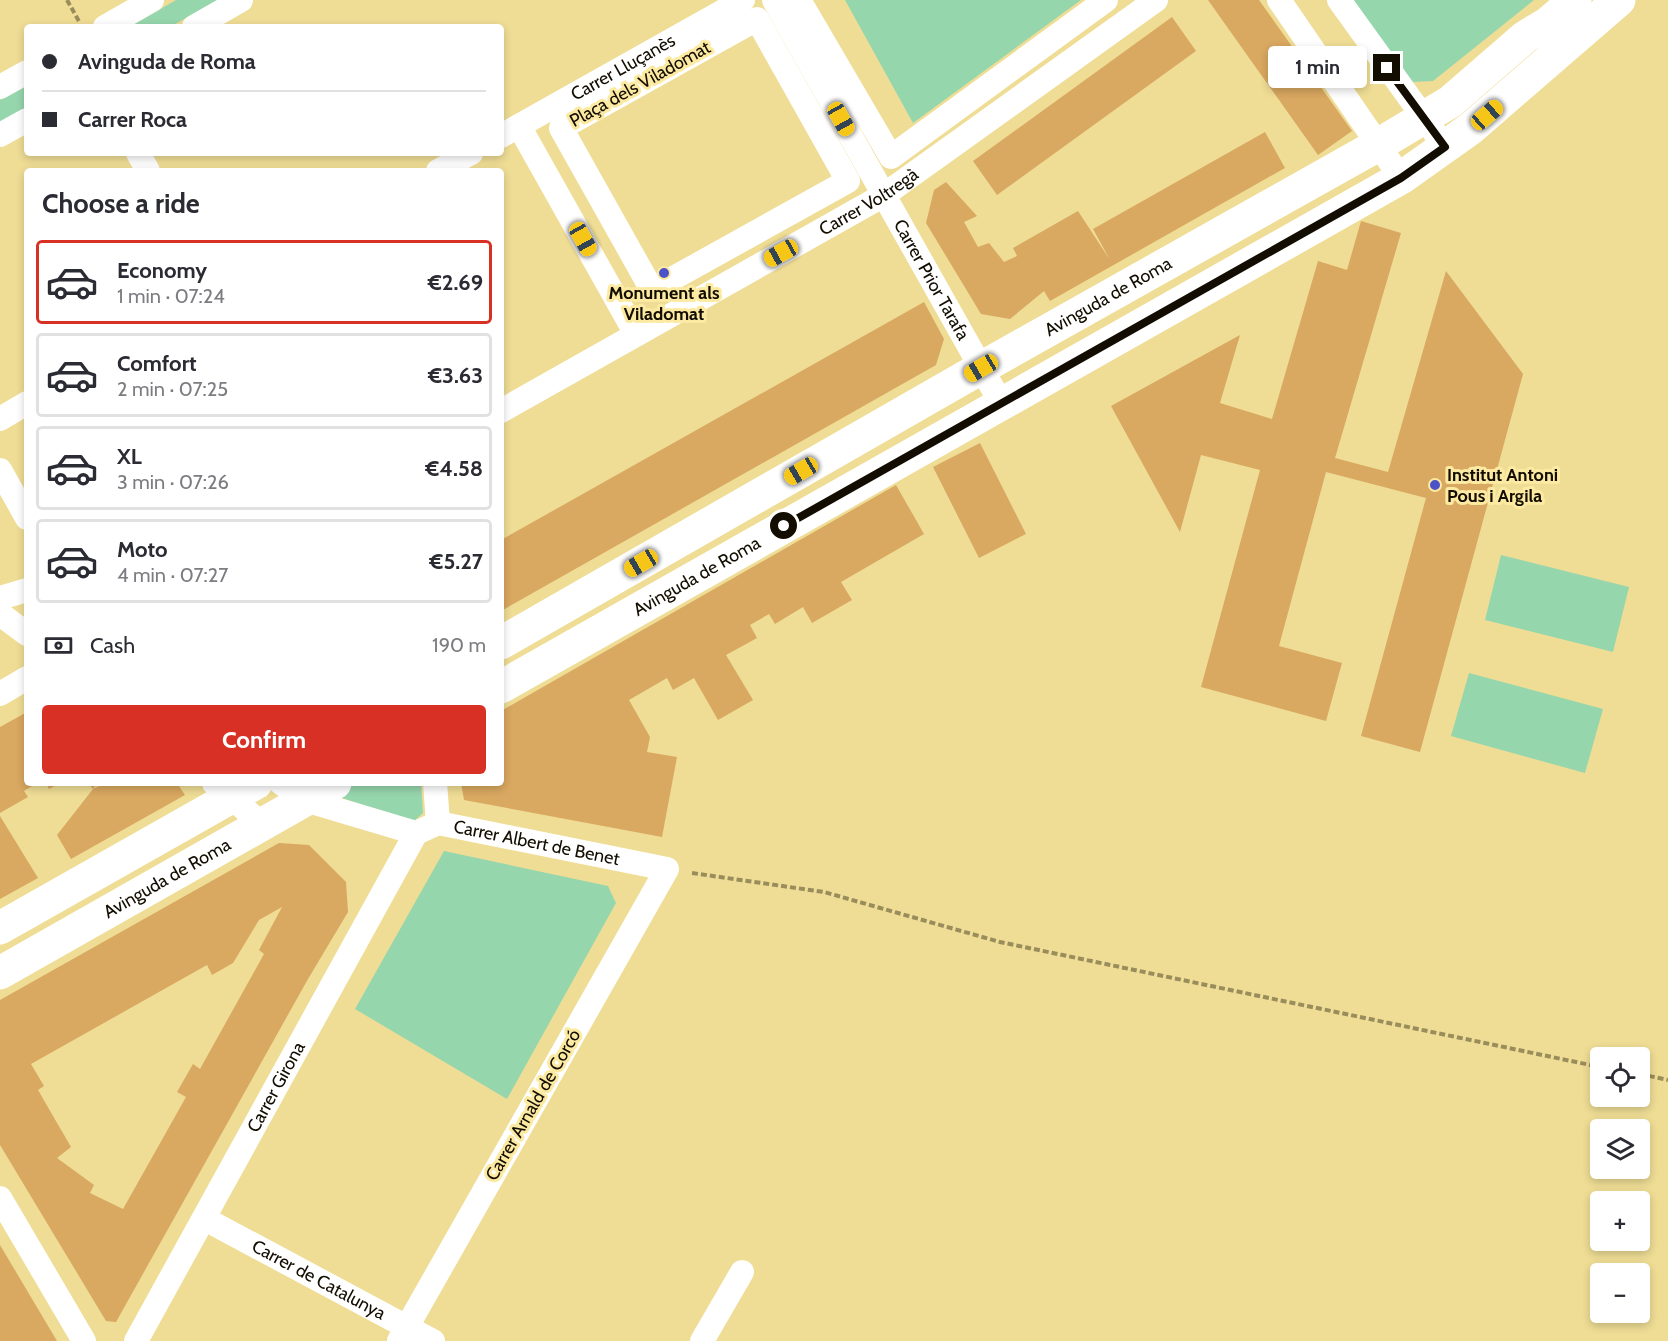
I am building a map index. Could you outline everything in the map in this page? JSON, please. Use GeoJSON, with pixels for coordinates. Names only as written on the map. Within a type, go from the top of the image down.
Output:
{"type":"FeatureCollection","features":[{"type":"Feature","properties":{"kind":"street"},"geometry":{"type":"LineString","coordinates":[[110,24],[152,0]]}},
{"type":"Feature","properties":{"kind":"street"},"geometry":{"type":"LineString","coordinates":[[199,24],[241,0]]}},
{"type":"Feature","properties":{"kind":"street","name":"Carrer Lluçanès"},"geometry":{"type":"LineString","coordinates":[[510,131],[743,0]]}},
{"type":"Feature","properties":{"kind":"street","name":"Carrer Prior Tarafa"},"geometry":{"type":"LineString","coordinates":[[774,0],[1001,403]]}},
{"type":"Feature","properties":{"kind":"street"},"geometry":{"type":"LineString","coordinates":[[800,0],[891,157],[1107,0]]}},
{"type":"Feature","properties":{"kind":"street","name":"Carrer Voltregà"},"geometry":{"type":"LineString","coordinates":[[504,409],[884,195],[1156,0]]}},
{"type":"Feature","properties":{"kind":"street"},"geometry":{"type":"LineString","coordinates":[[1279,0],[1401,178]]}},
{"type":"Feature","properties":{"kind":"street"},"geometry":{"type":"LineString","coordinates":[[1338,0],[1445,147]]}},
{"type":"Feature","properties":{"kind":"street","name":"Avinguda de Roma"},"geometry":{"type":"LineString","coordinates":[[504,641],[1424,118],[1450,102],[1525,37],[1548,23],[1575,0]]}},
{"type":"Feature","properties":{"kind":"street","name":"Avinguda de Roma"},"geometry":{"type":"LineString","coordinates":[[504,685],[1401,178],[1470,129],[1618,0]]}},
{"type":"Feature","properties":{"kind":"street","name":"Plaça dels Viladomat"},"geometry":{"type":"LineString","coordinates":[[757,19],[848,181],[652,290],[561,128],[757,19]]}},
{"type":"Feature","properties":{"kind":"street"},"geometry":{"type":"LineString","coordinates":[[0,87],[24,74]]}},
{"type":"Feature","properties":{"kind":"street"},"geometry":{"type":"LineString","coordinates":[[0,135],[24,122]]}},
{"type":"Feature","properties":{"kind":"street"},"geometry":{"type":"LineString","coordinates":[[510,131],[636,334]]}},
{"type":"Feature","properties":{"kind":"street"},"geometry":{"type":"LineString","coordinates":[[444,168],[466,156]]}},
{"type":"Feature","properties":{"kind":"street"},"geometry":{"type":"LineString","coordinates":[[0,419],[24,406]]}},
{"type":"Feature","properties":{"kind":"street"},"geometry":{"type":"LineString","coordinates":[[0,470],[24,513]]}},
{"type":"Feature","properties":{"kind":"street"},"geometry":{"type":"LineString","coordinates":[[0,598],[24,591]]}},
{"type":"Feature","properties":{"kind":"street"},"geometry":{"type":"LineString","coordinates":[[0,615],[24,632]]}},
{"type":"Feature","properties":{"kind":"street"},"geometry":{"type":"LineString","coordinates":[[0,694],[24,680]]}},
{"type":"Feature","properties":{"kind":"street","name":"Avinguda de Roma"},"geometry":{"type":"LineString","coordinates":[[0,973],[262,824],[293,792],[321,786]]}},
{"type":"Feature","properties":{"kind":"street"},"geometry":{"type":"LineString","coordinates":[[435,786],[438,823]]}},
{"type":"Feature","properties":{"kind":"street"},"geometry":{"type":"LineString","coordinates":[[234,788],[262,824]]}},
{"type":"Feature","properties":{"kind":"street","name":"Avinguda de Roma"},"geometry":{"type":"LineString","coordinates":[[0,928],[234,788]]}},
{"type":"Feature","properties":{"kind":"street"},"geometry":{"type":"LineString","coordinates":[[293,792],[416,833]]}},
{"type":"Feature","properties":{"kind":"street","name":"Carrer Albert de Benet"},"geometry":{"type":"LineString","coordinates":[[416,833],[438,823],[666,869]]}},
{"type":"Feature","properties":{"kind":"street","name":"Carrer Girona"},"geometry":{"type":"LineString","coordinates":[[136,1341],[416,833]]}},
{"type":"Feature","properties":{"kind":"street","name":"Carrer Arnald de Corcó"},"geometry":{"type":"LineString","coordinates":[[403,1334],[666,869]]}},
{"type":"Feature","properties":{"kind":"street"},"geometry":{"type":"LineString","coordinates":[[0,1198],[84,1341]]}},
{"type":"Feature","properties":{"kind":"street","name":"Carrer de Catalunya"},"geometry":{"type":"LineString","coordinates":[[205,1219],[403,1334],[433,1341]]}},
{"type":"Feature","properties":{"kind":"street"},"geometry":{"type":"LineString","coordinates":[[702,1341],[742,1272]]}},
{"type":"Feature","properties":{"kind":"path"},"geometry":{"type":"LineString","coordinates":[[67,0],[80,24]]}},
{"type":"Feature","properties":{"kind":"path"},"geometry":{"type":"LineString","coordinates":[[666,869],[824,892],[1000,942],[1590,1064]]}},
{"type":"Feature","properties":{"kind":"path"},"geometry":{"type":"LineString","coordinates":[[1650,1076],[1668,1080]]}},
{"type":"Feature","properties":{"kind":"green space"},"geometry":{"type":"Polygon","coordinates":[[[176,0],[218,0],[175,24],[134,24],[176,0]]]}},
{"type":"Feature","properties":{"kind":"green space"},"geometry":{"type":"Polygon","coordinates":[[[845,0],[1081,0],[913,123],[845,0]]]}},
{"type":"Feature","properties":{"kind":"green space"},"geometry":{"type":"Polygon","coordinates":[[[1353,0],[1534,0],[1433,81],[1412,82],[1353,0]]]}},
{"type":"Feature","properties":{"kind":"green space"},"geometry":{"type":"Polygon","coordinates":[[[24,87],[24,109],[0,123],[0,100],[24,87]]]}},
{"type":"Feature","properties":{"kind":"green space"},"geometry":{"type":"Polygon","coordinates":[[[1501,555],[1629,587],[1613,652],[1485,620],[1501,555]]]}},
{"type":"Feature","properties":{"kind":"green space"},"geometry":{"type":"Polygon","coordinates":[[[1469,673],[1603,709],[1585,773],[1451,736],[1469,673]]]}},
{"type":"Feature","properties":{"kind":"green space"},"geometry":{"type":"Polygon","coordinates":[[[334,786],[421,786],[423,813],[414,821],[323,792],[334,786]]]}},
{"type":"Feature","properties":{"kind":"green space"},"geometry":{"type":"Polygon","coordinates":[[[444,851],[608,886],[616,903],[507,1099],[355,1009],[444,851]]]}},
{"type":"Feature","properties":{"kind":"building"},"geometry":{"type":"Polygon","coordinates":[[[1208,0],[1259,0],[1352,131],[1318,155],[1208,0]]]}},
{"type":"Feature","properties":{"kind":"building"},"geometry":{"type":"Polygon","coordinates":[[[1172,17],[1196,51],[997,195],[973,161],[1172,17]]]}},
{"type":"Feature","properties":{"kind":"building"},"geometry":{"type":"Polygon","coordinates":[[[1265,132],[1285,168],[1050,301],[1044,291],[1010,319],[981,314],[926,223],[934,190],[946,182],[977,216],[964,222],[978,247],[989,243],[1004,262],[1017,256],[1013,248],[1078,211],[1110,260],[1093,229],[1265,132]]]}},
{"type":"Feature","properties":{"kind":"building","name":"Institut Antoni Pous i Argila"},"geometry":{"type":"Polygon","coordinates":[[[1361,221],[1401,233],[1335,458],[1388,472],[1446,271],[1523,374],[1420,752],[1361,736],[1426,498],[1326,472],[1279,646],[1342,663],[1326,721],[1201,687],[1260,470],[1201,455],[1180,532],[1111,406],[1240,335],[1220,403],[1272,419],[1318,261],[1347,270],[1361,221]]]}},
{"type":"Feature","properties":{"kind":"building"},"geometry":{"type":"Polygon","coordinates":[[[924,302],[944,339],[936,365],[504,609],[504,538],[924,302]]]}},
{"type":"Feature","properties":{"kind":"building"},"geometry":{"type":"Polygon","coordinates":[[[980,443],[1026,534],[979,558],[933,467],[980,443]]]}},
{"type":"Feature","properties":{"kind":"building"},"geometry":{"type":"Polygon","coordinates":[[[896,485],[924,534],[841,582],[852,600],[812,623],[803,607],[775,624],[769,614],[750,625],[757,638],[726,655],[753,700],[718,720],[694,678],[673,690],[667,678],[629,700],[650,737],[647,752],[677,757],[662,837],[464,800],[462,786],[504,786],[504,709],[896,485]]]}},
{"type":"Feature","properties":{"kind":"building"},"geometry":{"type":"Polygon","coordinates":[[[24,714],[24,786],[32,786],[24,791],[28,797],[0,813],[0,727],[24,714]]]}},
{"type":"Feature","properties":{"kind":"building"},"geometry":{"type":"Polygon","coordinates":[[[99,786],[179,786],[185,795],[71,859],[57,835],[93,789],[99,786]]]}},
{"type":"Feature","properties":{"kind":"building"},"geometry":{"type":"Polygon","coordinates":[[[0,816],[38,878],[0,899],[0,816]]]}},
{"type":"Feature","properties":{"kind":"building"},"geometry":{"type":"Polygon","coordinates":[[[279,843],[309,845],[346,882],[348,912],[308,979],[116,1322],[106,1321],[0,1145],[0,1000],[279,843]],[[282,907],[259,920],[233,963],[212,975],[207,965],[31,1064],[44,1086],[38,1090],[71,1147],[57,1158],[94,1185],[90,1193],[123,1209],[186,1097],[177,1092],[193,1064],[200,1069],[264,954],[259,950],[282,907]]]}},
{"type":"Feature","properties":{"kind":"building"},"geometry":{"type":"Polygon","coordinates":[[[0,1245],[57,1341],[0,1341],[0,1245]]]}},
{"type":"Feature","properties":{"kind":"place","name":"Monument als Viladomat"},"geometry":{"type":"Point","coordinates":[664,273]}},
{"type":"Feature","properties":{"kind":"place","name":"Institut Antoni Pous i Argila"},"geometry":{"type":"Point","coordinates":[1435,485]}},
{"type":"Feature","properties":{"kind":"route"},"geometry":{"type":"LineString","coordinates":[[784,526],[1401,178],[1445,147],[1387,68]]}}]}
